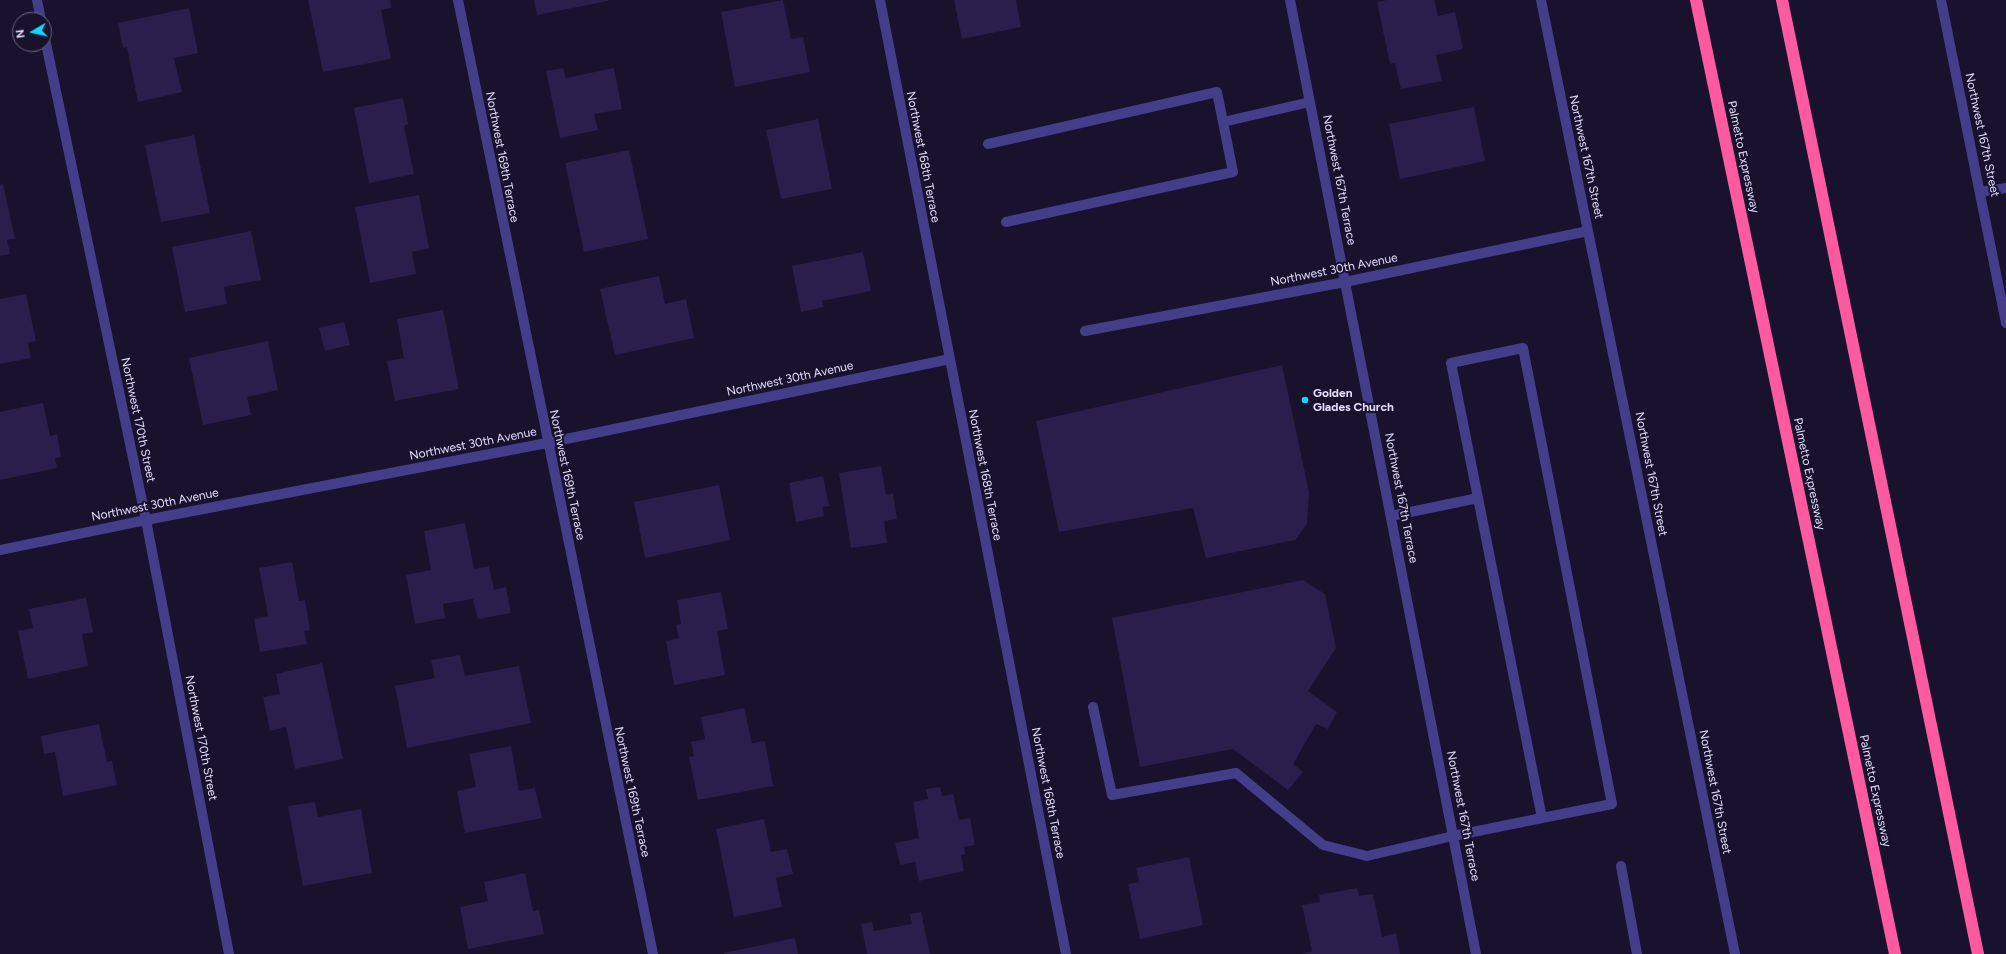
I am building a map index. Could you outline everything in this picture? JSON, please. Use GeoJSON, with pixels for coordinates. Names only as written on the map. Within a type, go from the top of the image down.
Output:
{"type":"FeatureCollection","features":[{"type":"Feature","properties":{"kind":"highway","name":"Palmetto Expressway"},"geometry":{"type":"LineString","coordinates":[[1696,0],[1895,954]]}},
{"type":"Feature","properties":{"kind":"highway"},"geometry":{"type":"LineString","coordinates":[[1782,0],[1978,954]]}},
{"type":"Feature","properties":{"kind":"street"},"geometry":{"type":"LineString","coordinates":[[37,0],[39,12]]}},
{"type":"Feature","properties":{"kind":"street","name":"Northwest 169th Terrace"},"geometry":{"type":"LineString","coordinates":[[458,0],[547,443],[653,954]]}},
{"type":"Feature","properties":{"kind":"street","name":"Northwest 168th Terrace"},"geometry":{"type":"LineString","coordinates":[[880,0],[1066,954]]}},
{"type":"Feature","properties":{"kind":"street","name":"Northwest 167th Terrace"},"geometry":{"type":"LineString","coordinates":[[1290,0],[1476,954]]}},
{"type":"Feature","properties":{"kind":"street","name":"Northwest 167th Street"},"geometry":{"type":"LineString","coordinates":[[1541,0],[1735,954]]}},
{"type":"Feature","properties":{"kind":"street","name":"Northwest 167th Street"},"geometry":{"type":"LineString","coordinates":[[1941,0],[2006,323]]}},
{"type":"Feature","properties":{"kind":"street","name":"Northwest 170th Street"},"geometry":{"type":"LineString","coordinates":[[48,52],[146,520],[229,954]]}},
{"type":"Feature","properties":{"kind":"street"},"geometry":{"type":"LineString","coordinates":[[988,144],[1217,92],[1233,172],[1006,222]]}},
{"type":"Feature","properties":{"kind":"street"},"geometry":{"type":"LineString","coordinates":[[1223,122],[1310,102]]}},
{"type":"Feature","properties":{"kind":"street"},"geometry":{"type":"LineString","coordinates":[[1980,192],[2006,188]]}},
{"type":"Feature","properties":{"kind":"street","name":"Northwest 30th Avenue"},"geometry":{"type":"LineString","coordinates":[[1085,331],[1345,282],[1588,231]]}},
{"type":"Feature","properties":{"kind":"street"},"geometry":{"type":"LineString","coordinates":[[1093,707],[1112,795],[1236,772],[1323,845],[1366,856],[1453,836],[1612,804],[1523,348],[1451,363],[1542,818]]}},
{"type":"Feature","properties":{"kind":"street","name":"Northwest 30th Avenue"},"geometry":{"type":"LineString","coordinates":[[0,550],[146,520],[547,443],[950,359]]}},
{"type":"Feature","properties":{"kind":"street"},"geometry":{"type":"LineString","coordinates":[[1391,516],[1478,498]]}},
{"type":"Feature","properties":{"kind":"street"},"geometry":{"type":"LineString","coordinates":[[1621,866],[1637,954]]}},
{"type":"Feature","properties":{"kind":"building"},"geometry":{"type":"Polygon","coordinates":[[[308,0],[390,0],[391,8],[381,10],[391,59],[323,72],[308,0]]]}},
{"type":"Feature","properties":{"kind":"building"},"geometry":{"type":"Polygon","coordinates":[[[534,0],[608,0],[608,1],[537,15],[534,0]]]}},
{"type":"Feature","properties":{"kind":"building"},"geometry":{"type":"Polygon","coordinates":[[[783,0],[791,39],[803,37],[810,72],[735,87],[721,12],[783,0]]]}},
{"type":"Feature","properties":{"kind":"building"},"geometry":{"type":"Polygon","coordinates":[[[954,0],[1016,0],[1021,27],[962,39],[954,0]]]}},
{"type":"Feature","properties":{"kind":"building"},"geometry":{"type":"Polygon","coordinates":[[[1387,0],[1434,0],[1438,16],[1455,12],[1463,49],[1436,55],[1442,81],[1401,89],[1395,63],[1390,64],[1377,2],[1387,0]]]}},
{"type":"Feature","properties":{"kind":"building"},"geometry":{"type":"Polygon","coordinates":[[[189,8],[198,53],[174,58],[182,92],[138,102],[127,47],[123,48],[118,23],[189,8]]]}},
{"type":"Feature","properties":{"kind":"building"},"geometry":{"type":"Polygon","coordinates":[[[563,68],[566,78],[614,68],[622,109],[594,114],[598,130],[560,138],[546,71],[563,68]]]}},
{"type":"Feature","properties":{"kind":"building"},"geometry":{"type":"Polygon","coordinates":[[[403,98],[408,124],[404,126],[414,174],[369,183],[354,108],[403,98]]]}},
{"type":"Feature","properties":{"kind":"building"},"geometry":{"type":"Polygon","coordinates":[[[1474,107],[1485,161],[1400,179],[1389,124],[1474,107]]]}},
{"type":"Feature","properties":{"kind":"building"},"geometry":{"type":"Polygon","coordinates":[[[818,119],[832,189],[781,199],[766,130],[818,119]]]}},
{"type":"Feature","properties":{"kind":"building"},"geometry":{"type":"Polygon","coordinates":[[[194,135],[210,213],[161,222],[145,145],[194,135]]]}},
{"type":"Feature","properties":{"kind":"building"},"geometry":{"type":"Polygon","coordinates":[[[629,150],[648,239],[584,252],[565,163],[629,150]]]}},
{"type":"Feature","properties":{"kind":"building"},"geometry":{"type":"Polygon","coordinates":[[[3,184],[15,239],[7,240],[10,254],[0,256],[0,185],[3,184]]]}},
{"type":"Feature","properties":{"kind":"building"},"geometry":{"type":"Polygon","coordinates":[[[419,195],[429,248],[412,252],[416,274],[370,283],[355,207],[419,195]]]}},
{"type":"Feature","properties":{"kind":"building"},"geometry":{"type":"Polygon","coordinates":[[[251,231],[261,280],[224,287],[227,304],[185,312],[172,247],[251,231]]]}},
{"type":"Feature","properties":{"kind":"building"},"geometry":{"type":"Polygon","coordinates":[[[863,252],[871,291],[822,301],[824,307],[801,312],[792,266],[863,252]]]}},
{"type":"Feature","properties":{"kind":"building"},"geometry":{"type":"Polygon","coordinates":[[[659,276],[665,304],[686,299],[694,338],[615,355],[600,289],[659,276]]]}},
{"type":"Feature","properties":{"kind":"building"},"geometry":{"type":"Polygon","coordinates":[[[26,294],[36,341],[28,343],[31,358],[0,364],[0,299],[26,294]]]}},
{"type":"Feature","properties":{"kind":"building"},"geometry":{"type":"Polygon","coordinates":[[[443,310],[459,389],[395,401],[387,361],[404,358],[397,319],[443,310]]]}},
{"type":"Feature","properties":{"kind":"building"},"geometry":{"type":"Polygon","coordinates":[[[344,322],[350,345],[325,351],[319,328],[344,322]]]}},
{"type":"Feature","properties":{"kind":"building"},"geometry":{"type":"Polygon","coordinates":[[[268,341],[278,390],[247,397],[251,415],[203,425],[189,358],[268,341]]]}},
{"type":"Feature","properties":{"kind":"building"},"geometry":{"type":"Polygon","coordinates":[[[1282,365],[1309,492],[1307,524],[1295,540],[1206,558],[1193,508],[1059,532],[1036,421],[1282,365]]]}},
{"type":"Feature","properties":{"kind":"building"},"geometry":{"type":"Polygon","coordinates":[[[43,403],[50,436],[57,434],[61,457],[55,458],[57,468],[0,480],[0,412],[43,403]]]}},
{"type":"Feature","properties":{"kind":"building"},"geometry":{"type":"Polygon","coordinates":[[[881,466],[886,495],[893,493],[897,519],[884,521],[887,543],[851,548],[839,473],[881,466]]]}},
{"type":"Feature","properties":{"kind":"building"},"geometry":{"type":"Polygon","coordinates":[[[823,476],[829,506],[823,507],[824,516],[796,522],[789,483],[823,476]]]}},
{"type":"Feature","properties":{"kind":"building"},"geometry":{"type":"Polygon","coordinates":[[[719,485],[730,540],[645,558],[634,502],[719,485]]]}},
{"type":"Feature","properties":{"kind":"building"},"geometry":{"type":"Polygon","coordinates":[[[465,523],[474,569],[489,566],[494,590],[506,587],[511,613],[478,619],[473,599],[443,604],[445,618],[415,624],[406,575],[431,570],[424,531],[465,523]]]}},
{"type":"Feature","properties":{"kind":"building"},"geometry":{"type":"Polygon","coordinates":[[[292,562],[299,601],[305,600],[310,630],[304,631],[307,644],[260,652],[254,619],[268,616],[259,568],[292,562]]]}},
{"type":"Feature","properties":{"kind":"building"},"geometry":{"type":"Polygon","coordinates":[[[1303,580],[1325,594],[1336,648],[1308,691],[1337,712],[1328,729],[1316,724],[1293,764],[1303,772],[1288,790],[1233,749],[1140,767],[1112,618],[1303,580]]]}},
{"type":"Feature","properties":{"kind":"building"},"geometry":{"type":"Polygon","coordinates":[[[721,592],[728,629],[717,631],[725,675],[674,685],[666,641],[679,638],[676,625],[681,624],[677,600],[721,592]]]}},
{"type":"Feature","properties":{"kind":"building"},"geometry":{"type":"Polygon","coordinates":[[[86,598],[93,632],[82,634],[88,666],[28,679],[18,631],[33,628],[29,609],[86,598]]]}},
{"type":"Feature","properties":{"kind":"building"},"geometry":{"type":"Polygon","coordinates":[[[460,655],[465,676],[519,666],[531,723],[407,748],[395,686],[435,678],[431,660],[460,655]]]}},
{"type":"Feature","properties":{"kind":"building"},"geometry":{"type":"Polygon","coordinates":[[[322,663],[343,759],[295,769],[286,727],[270,731],[263,697],[280,694],[276,674],[322,663]]]}},
{"type":"Feature","properties":{"kind":"building"},"geometry":{"type":"Polygon","coordinates":[[[744,708],[752,743],[765,741],[773,786],[698,800],[689,757],[694,756],[691,742],[705,739],[701,717],[744,708]]]}},
{"type":"Feature","properties":{"kind":"building"},"geometry":{"type":"Polygon","coordinates":[[[99,724],[107,762],[112,761],[117,785],[63,796],[55,752],[44,754],[41,736],[99,724]]]}},
{"type":"Feature","properties":{"kind":"building"},"geometry":{"type":"Polygon","coordinates":[[[511,746],[519,791],[535,788],[542,818],[465,833],[457,791],[476,787],[469,754],[511,746]]]}},
{"type":"Feature","properties":{"kind":"building"},"geometry":{"type":"Polygon","coordinates":[[[940,787],[942,796],[953,794],[959,820],[970,818],[975,845],[964,847],[965,854],[961,855],[964,871],[919,881],[915,862],[900,865],[895,843],[919,838],[913,802],[928,799],[926,789],[940,787]]]}},
{"type":"Feature","properties":{"kind":"building"},"geometry":{"type":"Polygon","coordinates":[[[315,802],[318,817],[361,809],[372,873],[303,886],[288,806],[315,802]]]}},
{"type":"Feature","properties":{"kind":"building"},"geometry":{"type":"Polygon","coordinates":[[[764,819],[771,852],[787,849],[793,874],[776,878],[782,907],[734,917],[716,829],[764,819]]]}},
{"type":"Feature","properties":{"kind":"building"},"geometry":{"type":"Polygon","coordinates":[[[1189,857],[1203,925],[1140,939],[1128,884],[1139,882],[1136,868],[1189,857]]]}},
{"type":"Feature","properties":{"kind":"building"},"geometry":{"type":"Polygon","coordinates":[[[525,873],[533,911],[539,910],[544,934],[468,949],[460,907],[488,901],[484,882],[525,873]]]}},
{"type":"Feature","properties":{"kind":"building"},"geometry":{"type":"Polygon","coordinates":[[[1357,888],[1359,896],[1373,894],[1382,937],[1396,933],[1400,954],[1302,954],[1312,951],[1302,905],[1320,902],[1319,895],[1357,888]]]}},
{"type":"Feature","properties":{"kind":"building"},"geometry":{"type":"Polygon","coordinates":[[[921,912],[930,954],[867,954],[861,924],[872,922],[874,931],[912,924],[910,914],[921,912]]]}},
{"type":"Feature","properties":{"kind":"building"},"geometry":{"type":"Polygon","coordinates":[[[795,938],[798,954],[724,954],[724,953],[795,938]]]}},
{"type":"Feature","properties":{"kind":"place","name":"Golden Glades Church"},"geometry":{"type":"Point","coordinates":[1305,400]}}]}
